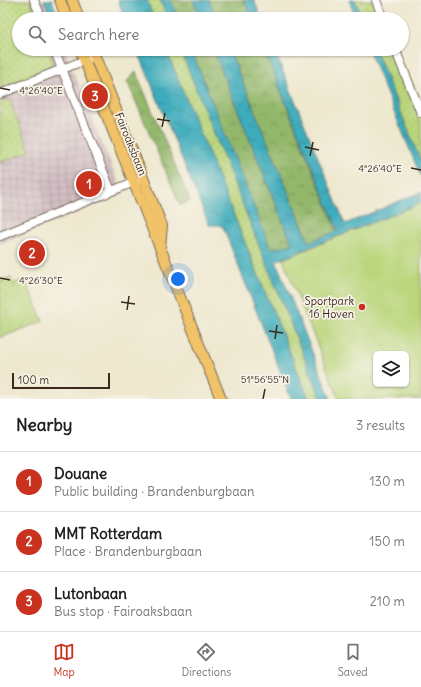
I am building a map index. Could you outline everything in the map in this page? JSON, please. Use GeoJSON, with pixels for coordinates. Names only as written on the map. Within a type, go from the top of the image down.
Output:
{"type":"FeatureCollection","features":[{"type":"Feature","properties":{"kind":"main road"},"geometry":{"type":"LineString","coordinates":[[60,0],[64,12]]}},
{"type":"Feature","properties":{"kind":"main road"},"geometry":{"type":"LineString","coordinates":[[72,0],[76,12]]}},
{"type":"Feature","properties":{"kind":"main road","name":"Fairoaksbaan"},"geometry":{"type":"LineString","coordinates":[[83,56],[221,399]]}},
{"type":"Feature","properties":{"kind":"main road","name":"Fairoaksbaan"},"geometry":{"type":"LineString","coordinates":[[95,56],[162,226],[160,249]]}},
{"type":"Feature","properties":{"kind":"street"},"geometry":{"type":"LineString","coordinates":[[34,0],[39,12]]}},
{"type":"Feature","properties":{"kind":"street"},"geometry":{"type":"LineString","coordinates":[[376,0],[381,12]]}},
{"type":"Feature","properties":{"kind":"street"},"geometry":{"type":"LineString","coordinates":[[57,56],[111,191]]}},
{"type":"Feature","properties":{"kind":"street"},"geometry":{"type":"LineString","coordinates":[[0,94],[62,70],[85,60],[90,56]]}},
{"type":"Feature","properties":{"kind":"street"},"geometry":{"type":"LineString","coordinates":[[398,56],[421,113]]}},
{"type":"Feature","properties":{"kind":"street"},"geometry":{"type":"LineString","coordinates":[[0,236],[144,178]]}},
{"type":"Feature","properties":{"kind":"shaded area"},"geometry":{"type":"Polygon","coordinates":[[[0,0],[44,0],[49,12],[12,12],[12,56],[67,56],[123,194],[0,244],[0,0]]]}},
{"type":"Feature","properties":{"kind":"green space"},"geometry":{"type":"Polygon","coordinates":[[[0,0],[30,0],[34,12],[12,12],[12,56],[51,56],[51,64],[43,70],[0,88],[0,0]]]}},
{"type":"Feature","properties":{"kind":"green space"},"geometry":{"type":"Polygon","coordinates":[[[147,0],[160,0],[165,12],[151,12],[147,0]]]}},
{"type":"Feature","properties":{"kind":"green space"},"geometry":{"type":"Polygon","coordinates":[[[171,0],[193,0],[198,12],[176,12],[171,0]]]}},
{"type":"Feature","properties":{"kind":"green space"},"geometry":{"type":"Polygon","coordinates":[[[209,0],[244,0],[249,12],[214,12],[209,0]]]}},
{"type":"Feature","properties":{"kind":"green space"},"geometry":{"type":"Polygon","coordinates":[[[355,0],[373,0],[377,12],[360,12],[355,0]]]}},
{"type":"Feature","properties":{"kind":"green space"},"geometry":{"type":"Polygon","coordinates":[[[169,56],[183,56],[321,399],[309,399],[169,56]]]}},
{"type":"Feature","properties":{"kind":"green space"},"geometry":{"type":"Polygon","coordinates":[[[194,56],[216,56],[292,244],[271,250],[194,56]]]}},
{"type":"Feature","properties":{"kind":"green space"},"geometry":{"type":"Polygon","coordinates":[[[232,56],[267,56],[337,231],[309,242],[232,56]]]}},
{"type":"Feature","properties":{"kind":"green space"},"geometry":{"type":"Polygon","coordinates":[[[378,56],[395,56],[421,121],[421,162],[378,56]]]}},
{"type":"Feature","properties":{"kind":"green space"},"geometry":{"type":"Polygon","coordinates":[[[136,72],[190,201],[180,205],[127,81],[136,72]]]}},
{"type":"Feature","properties":{"kind":"green space"},"geometry":{"type":"Polygon","coordinates":[[[9,99],[30,151],[0,163],[0,102],[9,99]]]}},
{"type":"Feature","properties":{"kind":"green space","name":"Sportpark 16 Hoven"},"geometry":{"type":"Polygon","coordinates":[[[421,203],[421,399],[339,399],[283,259],[421,203]]]}},
{"type":"Feature","properties":{"kind":"green space"},"geometry":{"type":"Polygon","coordinates":[[[10,277],[13,284],[25,279],[43,321],[0,338],[0,281],[10,277]]]}},
{"type":"Feature","properties":{"kind":"water"},"geometry":{"type":"Polygon","coordinates":[[[44,0],[52,0],[56,12],[49,12],[44,0]]]}},
{"type":"Feature","properties":{"kind":"water"},"geometry":{"type":"Polygon","coordinates":[[[118,0],[147,0],[151,12],[122,12],[118,0]]]}},
{"type":"Feature","properties":{"kind":"water"},"geometry":{"type":"Polygon","coordinates":[[[160,0],[171,0],[176,12],[165,12],[160,0]]]}},
{"type":"Feature","properties":{"kind":"water"},"geometry":{"type":"Polygon","coordinates":[[[193,0],[209,0],[214,12],[198,12],[193,0]]]}},
{"type":"Feature","properties":{"kind":"water"},"geometry":{"type":"Polygon","coordinates":[[[244,0],[254,0],[259,12],[249,12],[244,0]]]}},
{"type":"Feature","properties":{"kind":"water"},"geometry":{"type":"Polygon","coordinates":[[[349,0],[355,0],[360,12],[353,12],[349,0]]]}},
{"type":"Feature","properties":{"kind":"water"},"geometry":{"type":"Polygon","coordinates":[[[140,56],[169,56],[309,399],[291,399],[223,227],[219,225],[209,225],[140,56]]]}},
{"type":"Feature","properties":{"kind":"water"},"geometry":{"type":"Polygon","coordinates":[[[183,56],[194,56],[271,249],[292,244],[216,56],[232,56],[309,242],[337,231],[337,228],[267,56],[277,56],[345,224],[421,192],[421,203],[276,261],[331,399],[321,399],[183,56]]]}},
{"type":"Feature","properties":{"kind":"water"},"geometry":{"type":"Polygon","coordinates":[[[371,56],[378,56],[421,162],[421,177],[371,56]]]}},
{"type":"Feature","properties":{"kind":"place","name":"Lutonbaan"},"geometry":{"type":"Point","coordinates":[95,96]}},
{"type":"Feature","properties":{"kind":"place","name":"Douane"},"geometry":{"type":"Point","coordinates":[89,184]}},
{"type":"Feature","properties":{"kind":"place","name":"MMT Rotterdam"},"geometry":{"type":"Point","coordinates":[32,253]}},
{"type":"Feature","properties":{"kind":"place","name":"Sportpark 16 Hoven"},"geometry":{"type":"Point","coordinates":[362,307]}}]}
